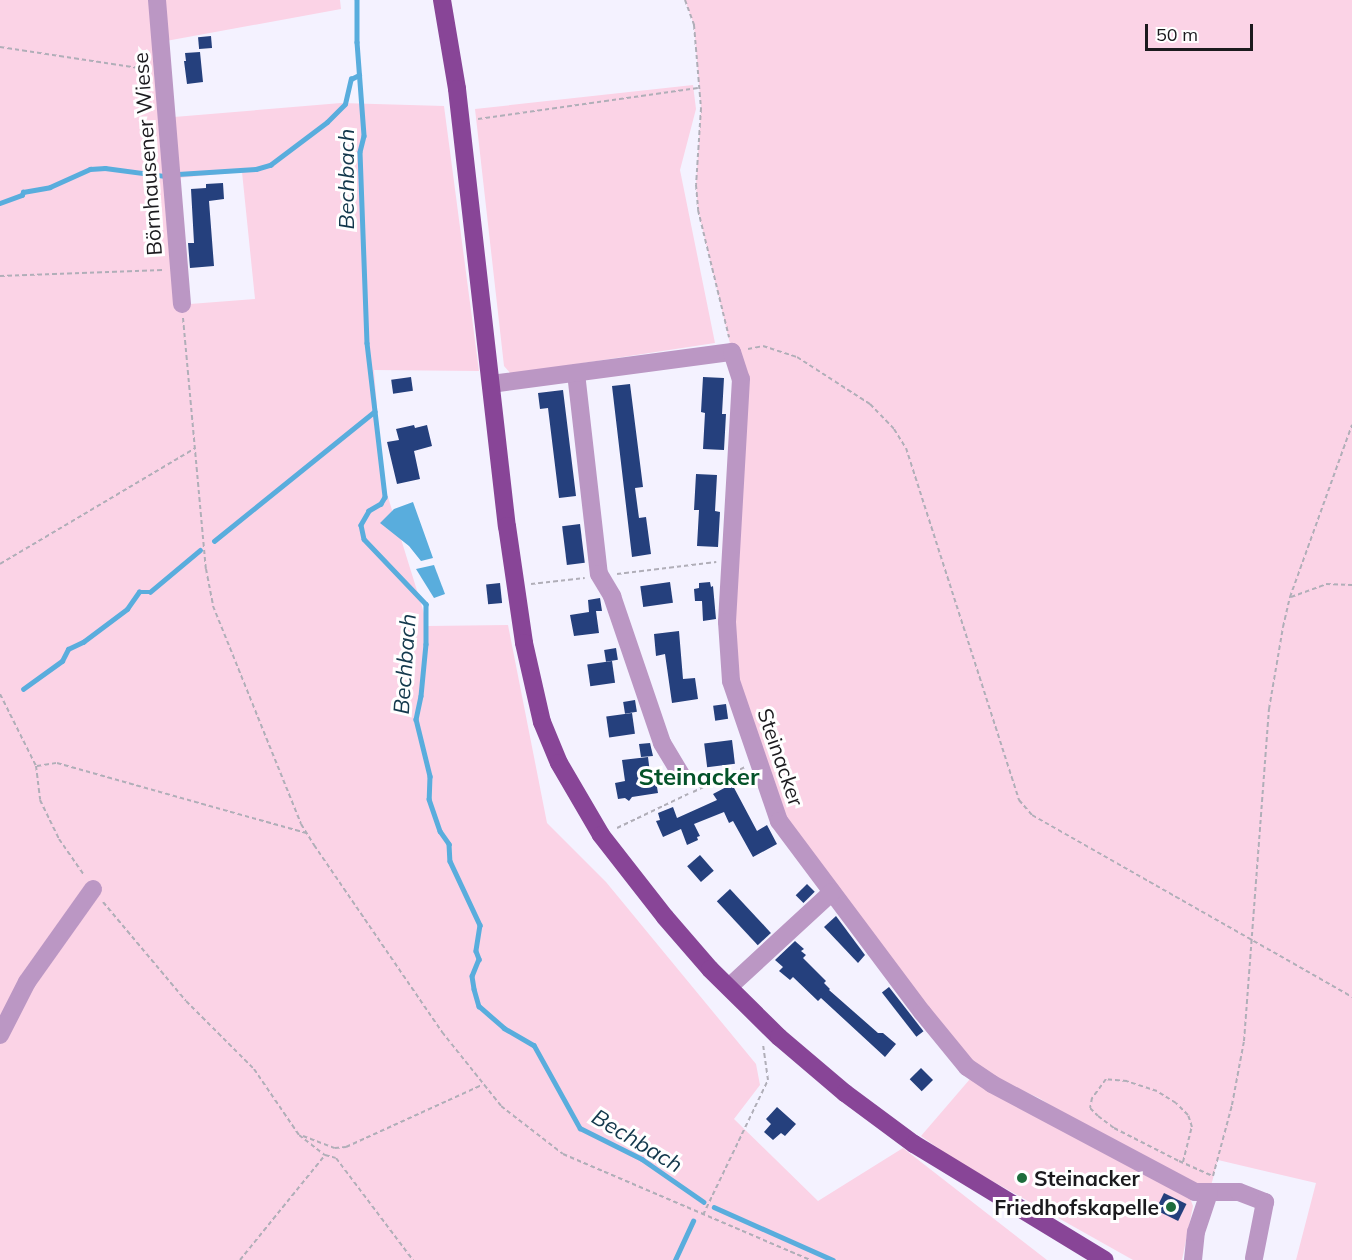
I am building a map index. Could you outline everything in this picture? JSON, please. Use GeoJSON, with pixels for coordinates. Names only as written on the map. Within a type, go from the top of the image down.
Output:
{"type":"FeatureCollection","features":[{"type":"Feature","properties":{"kind":"main road"},"geometry":{"type":"LineString","coordinates":[[442,0],[461,121],[484,328],[524,643],[542,722],[559,763],[601,835],[665,917],[729,987],[779,1037],[845,1093],[914,1144],[1105,1260]]}},
{"type":"Feature","properties":{"kind":"street","name":"Börnhausener Wiese"},"geometry":{"type":"LineString","coordinates":[[157,0],[182,304]]}},
{"type":"Feature","properties":{"kind":"street"},"geometry":{"type":"LineString","coordinates":[[491,384],[732,352]]}},
{"type":"Feature","properties":{"kind":"street","name":"Steinacker"},"geometry":{"type":"LineString","coordinates":[[732,352],[741,378],[729,560],[727,622],[731,681],[779,821],[921,1012],[968,1067],[992,1084],[1195,1192],[1211,1185],[1265,1202],[1254,1258]]}},
{"type":"Feature","properties":{"kind":"street"},"geometry":{"type":"LineString","coordinates":[[576,373],[600,576],[612,596],[662,743],[683,778]]}},
{"type":"Feature","properties":{"kind":"street"},"geometry":{"type":"LineString","coordinates":[[0,1035],[27,982],[93,889]]}},
{"type":"Feature","properties":{"kind":"street"},"geometry":{"type":"LineString","coordinates":[[729,987],[832,892]]}},
{"type":"Feature","properties":{"kind":"street"},"geometry":{"type":"LineString","coordinates":[[1193,1260],[1196,1232],[1211,1185]]}},
{"type":"Feature","properties":{"kind":"path"},"geometry":{"type":"LineString","coordinates":[[685,0],[694,25],[700,108],[696,185],[698,210],[732,352],[763,346],[797,357],[870,404],[894,429],[906,448],[1019,800],[1032,815],[1352,997]]}},
{"type":"Feature","properties":{"kind":"path"},"geometry":{"type":"LineString","coordinates":[[0,47],[163,72]]}},
{"type":"Feature","properties":{"kind":"path"},"geometry":{"type":"LineString","coordinates":[[461,121],[698,88]]}},
{"type":"Feature","properties":{"kind":"path"},"geometry":{"type":"LineString","coordinates":[[0,276],[178,270]]}},
{"type":"Feature","properties":{"kind":"path"},"geometry":{"type":"LineString","coordinates":[[182,304],[206,569],[213,606],[306,833],[442,1032],[501,1106],[563,1154],[810,1260]]}},
{"type":"Feature","properties":{"kind":"path"},"geometry":{"type":"LineString","coordinates":[[1183,1162],[1192,1127],[1188,1115],[1176,1102],[1157,1091],[1127,1081],[1106,1079],[1092,1098],[1090,1108],[1114,1128],[1183,1162],[1211,1185],[1232,1105],[1244,1041],[1269,709],[1290,597],[1352,425]]}},
{"type":"Feature","properties":{"kind":"path"},"geometry":{"type":"LineString","coordinates":[[0,564],[195,448]]}},
{"type":"Feature","properties":{"kind":"path"},"geometry":{"type":"LineString","coordinates":[[516,586],[729,560]]}},
{"type":"Feature","properties":{"kind":"path"},"geometry":{"type":"LineString","coordinates":[[1290,597],[1326,584],[1352,585]]}},
{"type":"Feature","properties":{"kind":"path"},"geometry":{"type":"LineString","coordinates":[[0,694],[36,766],[40,800],[59,839],[93,889],[186,1001],[254,1069],[299,1135],[325,1155],[336,1158],[413,1260]]}},
{"type":"Feature","properties":{"kind":"path"},"geometry":{"type":"LineString","coordinates":[[601,835],[757,762]]}},
{"type":"Feature","properties":{"kind":"path"},"geometry":{"type":"LineString","coordinates":[[36,766],[57,763],[306,833]]}},
{"type":"Feature","properties":{"kind":"path"},"geometry":{"type":"LineString","coordinates":[[704,1215],[768,1080],[763,1044]]}},
{"type":"Feature","properties":{"kind":"path"},"geometry":{"type":"LineString","coordinates":[[299,1135],[335,1148],[346,1147],[482,1085]]}},
{"type":"Feature","properties":{"kind":"path"},"geometry":{"type":"LineString","coordinates":[[240,1260],[325,1155]]}},
{"type":"Feature","properties":{"kind":"shaded area"},"geometry":{"type":"Polygon","coordinates":[[[0,0],[340,0],[341,9],[166,41],[174,117],[341,103],[444,106],[479,371],[374,370],[383,481],[428,626],[508,625],[547,823],[606,882],[756,1064],[760,1085],[734,1119],[818,1201],[903,1148],[1047,1260],[0,1260],[0,0]],[[242,172],[178,178],[190,304],[255,299],[242,172]]]}},
{"type":"Feature","properties":{"kind":"shaded area"},"geometry":{"type":"Polygon","coordinates":[[[685,0],[1352,0],[1352,1260],[1296,1260],[1316,1183],[1218,1160],[1209,1193],[1151,1169],[1039,1098],[977,1070],[779,821],[731,681],[736,468],[732,352],[698,210],[696,185],[701,108],[694,25],[685,0]]]}},
{"type":"Feature","properties":{"kind":"shaded area"},"geometry":{"type":"Polygon","coordinates":[[[693,85],[696,109],[680,170],[715,343],[511,374],[504,366],[475,109],[693,85]]]}},
{"type":"Feature","properties":{"kind":"shaded area"},"geometry":{"type":"Polygon","coordinates":[[[970,1079],[1190,1198],[1193,1206],[1182,1260],[1133,1260],[953,1159],[921,1136],[970,1079]]]}},
{"type":"Feature","properties":{"kind":"water"},"geometry":{"type":"Polygon","coordinates":[[[413,502],[433,558],[421,561],[409,546],[380,523],[394,509],[413,502]]]}},
{"type":"Feature","properties":{"kind":"water"},"geometry":{"type":"Polygon","coordinates":[[[434,565],[445,594],[434,598],[416,569],[434,565]]]}},
{"type":"Feature","properties":{"kind":"building"},"geometry":{"type":"Polygon","coordinates":[[[211,36],[212,48],[199,49],[198,37],[211,36]]]}},
{"type":"Feature","properties":{"kind":"building"},"geometry":{"type":"Polygon","coordinates":[[[200,52],[203,82],[187,84],[185,53],[200,52]]]}},
{"type":"Feature","properties":{"kind":"building"},"geometry":{"type":"Polygon","coordinates":[[[223,183],[224,199],[209,201],[214,266],[190,268],[188,243],[194,243],[191,189],[206,188],[206,184],[223,183]]]}},
{"type":"Feature","properties":{"kind":"building"},"geometry":{"type":"Polygon","coordinates":[[[411,377],[413,391],[393,394],[391,380],[411,377]]]}},
{"type":"Feature","properties":{"kind":"building"},"geometry":{"type":"Polygon","coordinates":[[[703,377],[724,378],[722,414],[726,414],[724,450],[703,449],[705,413],[701,412],[703,377]]]}},
{"type":"Feature","properties":{"kind":"building"},"geometry":{"type":"Polygon","coordinates":[[[630,384],[643,487],[635,488],[639,518],[646,517],[651,554],[632,557],[612,386],[630,384]]]}},
{"type":"Feature","properties":{"kind":"building"},"geometry":{"type":"Polygon","coordinates":[[[563,390],[576,496],[559,498],[548,408],[540,409],[538,393],[563,390]]]}},
{"type":"Feature","properties":{"kind":"building"},"geometry":{"type":"Polygon","coordinates":[[[414,425],[415,428],[427,425],[432,446],[414,451],[420,479],[397,484],[387,442],[399,440],[396,429],[414,425]]]}},
{"type":"Feature","properties":{"kind":"building"},"geometry":{"type":"Polygon","coordinates":[[[696,474],[717,475],[715,511],[720,512],[718,547],[697,546],[699,510],[694,510],[696,474]]]}},
{"type":"Feature","properties":{"kind":"building"},"geometry":{"type":"Polygon","coordinates":[[[580,524],[585,563],[567,565],[562,526],[580,524]]]}},
{"type":"Feature","properties":{"kind":"building"},"geometry":{"type":"Polygon","coordinates":[[[670,582],[673,603],[643,607],[640,586],[670,582]]]}},
{"type":"Feature","properties":{"kind":"building"},"geometry":{"type":"Polygon","coordinates":[[[710,582],[711,587],[713,586],[716,619],[703,621],[702,601],[695,601],[694,589],[699,588],[699,583],[710,582]]]}},
{"type":"Feature","properties":{"kind":"building"},"geometry":{"type":"Polygon","coordinates":[[[500,583],[502,603],[488,604],[486,584],[500,583]]]}},
{"type":"Feature","properties":{"kind":"building"},"geometry":{"type":"Polygon","coordinates":[[[600,598],[602,611],[596,611],[599,633],[574,636],[570,615],[589,612],[588,600],[600,598]]]}},
{"type":"Feature","properties":{"kind":"building"},"geometry":{"type":"Polygon","coordinates":[[[679,631],[683,679],[695,678],[698,699],[672,703],[665,654],[656,656],[654,634],[679,631]]]}},
{"type":"Feature","properties":{"kind":"building"},"geometry":{"type":"Polygon","coordinates":[[[616,648],[618,660],[606,662],[604,650],[616,648]]]}},
{"type":"Feature","properties":{"kind":"building"},"geometry":{"type":"Polygon","coordinates":[[[612,661],[615,683],[590,686],[587,664],[612,661]]]}},
{"type":"Feature","properties":{"kind":"building"},"geometry":{"type":"Polygon","coordinates":[[[635,700],[637,712],[625,714],[623,702],[635,700]]]}},
{"type":"Feature","properties":{"kind":"building"},"geometry":{"type":"Polygon","coordinates":[[[726,704],[728,719],[715,721],[713,706],[726,704]]]}},
{"type":"Feature","properties":{"kind":"building"},"geometry":{"type":"Polygon","coordinates":[[[632,713],[635,734],[609,737],[606,717],[632,713]]]}},
{"type":"Feature","properties":{"kind":"building"},"geometry":{"type":"Polygon","coordinates":[[[732,740],[735,764],[707,767],[704,743],[732,740]]]}},
{"type":"Feature","properties":{"kind":"building"},"geometry":{"type":"Polygon","coordinates":[[[650,743],[653,756],[641,757],[639,744],[650,743]]]}},
{"type":"Feature","properties":{"kind":"building"},"geometry":{"type":"Polygon","coordinates":[[[648,757],[651,781],[656,781],[658,793],[632,797],[629,801],[625,798],[618,799],[615,783],[625,781],[622,760],[648,757]]]}},
{"type":"Feature","properties":{"kind":"building"},"geometry":{"type":"Polygon","coordinates":[[[732,784],[757,831],[767,825],[777,844],[753,857],[733,821],[729,823],[724,812],[694,824],[700,836],[697,837],[698,840],[687,845],[681,829],[663,837],[656,821],[660,820],[658,813],[673,807],[677,818],[717,800],[713,794],[732,784]]]}},
{"type":"Feature","properties":{"kind":"building"},"geometry":{"type":"Polygon","coordinates":[[[700,855],[714,871],[701,882],[687,866],[700,855]]]}},
{"type":"Feature","properties":{"kind":"building"},"geometry":{"type":"Polygon","coordinates":[[[807,884],[815,892],[803,903],[796,895],[807,884]]]}},
{"type":"Feature","properties":{"kind":"building"},"geometry":{"type":"Polygon","coordinates":[[[730,889],[771,933],[758,945],[717,901],[730,889]]]}},
{"type":"Feature","properties":{"kind":"building"},"geometry":{"type":"Polygon","coordinates":[[[836,916],[865,955],[858,963],[824,927],[836,916]]]}},
{"type":"Feature","properties":{"kind":"building"},"geometry":{"type":"Polygon","coordinates":[[[795,941],[804,949],[801,951],[806,955],[803,958],[826,981],[824,983],[829,990],[878,1033],[883,1033],[896,1044],[885,1057],[821,998],[818,1001],[793,977],[790,980],[779,971],[783,967],[775,960],[795,941]]]}},
{"type":"Feature","properties":{"kind":"building"},"geometry":{"type":"Polygon","coordinates":[[[889,987],[923,1031],[916,1037],[882,993],[889,987]]]}},
{"type":"Feature","properties":{"kind":"building"},"geometry":{"type":"Polygon","coordinates":[[[921,1068],[933,1080],[922,1091],[910,1079],[921,1068]]]}},
{"type":"Feature","properties":{"kind":"building"},"geometry":{"type":"Polygon","coordinates":[[[777,1107],[796,1124],[785,1136],[781,1133],[773,1140],[764,1132],[771,1124],[766,1119],[777,1107]]]}},
{"type":"Feature","properties":{"kind":"building","name":"Friedhofskapelle"},"geometry":{"type":"Polygon","coordinates":[[[1164,1193],[1186,1204],[1178,1221],[1156,1210],[1164,1193]]]}},
{"type":"Feature","properties":{"kind":"waterway","name":"Bechbach"},"geometry":{"type":"LineString","coordinates":[[357,0],[357,42],[364,136],[360,152],[367,343],[385,497],[381,504],[369,511],[361,525],[364,539],[426,604],[426,644],[421,696],[416,719],[430,776],[429,799],[440,831],[449,844],[450,861],[480,925],[476,951],[479,959],[472,976],[474,989],[479,1006],[504,1028],[534,1045],[580,1128],[642,1159],[704,1202]]}},
{"type":"Feature","properties":{"kind":"waterway"},"geometry":{"type":"LineString","coordinates":[[178,174],[256,169],[270,165],[327,122],[345,104],[351,79],[359,75]]}},
{"type":"Feature","properties":{"kind":"waterway"},"geometry":{"type":"LineString","coordinates":[[0,203],[22,195],[23,192],[50,187],[90,169],[105,168],[165,176]]}},
{"type":"Feature","properties":{"kind":"waterway"},"geometry":{"type":"LineString","coordinates":[[214,541],[374,412]]}},
{"type":"Feature","properties":{"kind":"waterway"},"geometry":{"type":"LineString","coordinates":[[23,689],[62,661],[68,649],[83,642],[127,609],[139,592],[150,592],[200,550]]}},
{"type":"Feature","properties":{"kind":"waterway","name":"Bechbach"},"geometry":{"type":"LineString","coordinates":[[714,1207],[833,1260]]}},
{"type":"Feature","properties":{"kind":"waterway"},"geometry":{"type":"LineString","coordinates":[[675,1260],[693,1221]]}},
{"type":"Feature","properties":{"kind":"place","name":"Steinacker"},"geometry":{"type":"Point","coordinates":[1022,1178]}},
{"type":"Feature","properties":{"kind":"place","name":"Friedhofskapelle"},"geometry":{"type":"Point","coordinates":[1171,1207]}},
{"type":"Feature","properties":{"kind":"district","name":"Steinacker"},"geometry":{"type":"Point","coordinates":[699,777]}}]}
